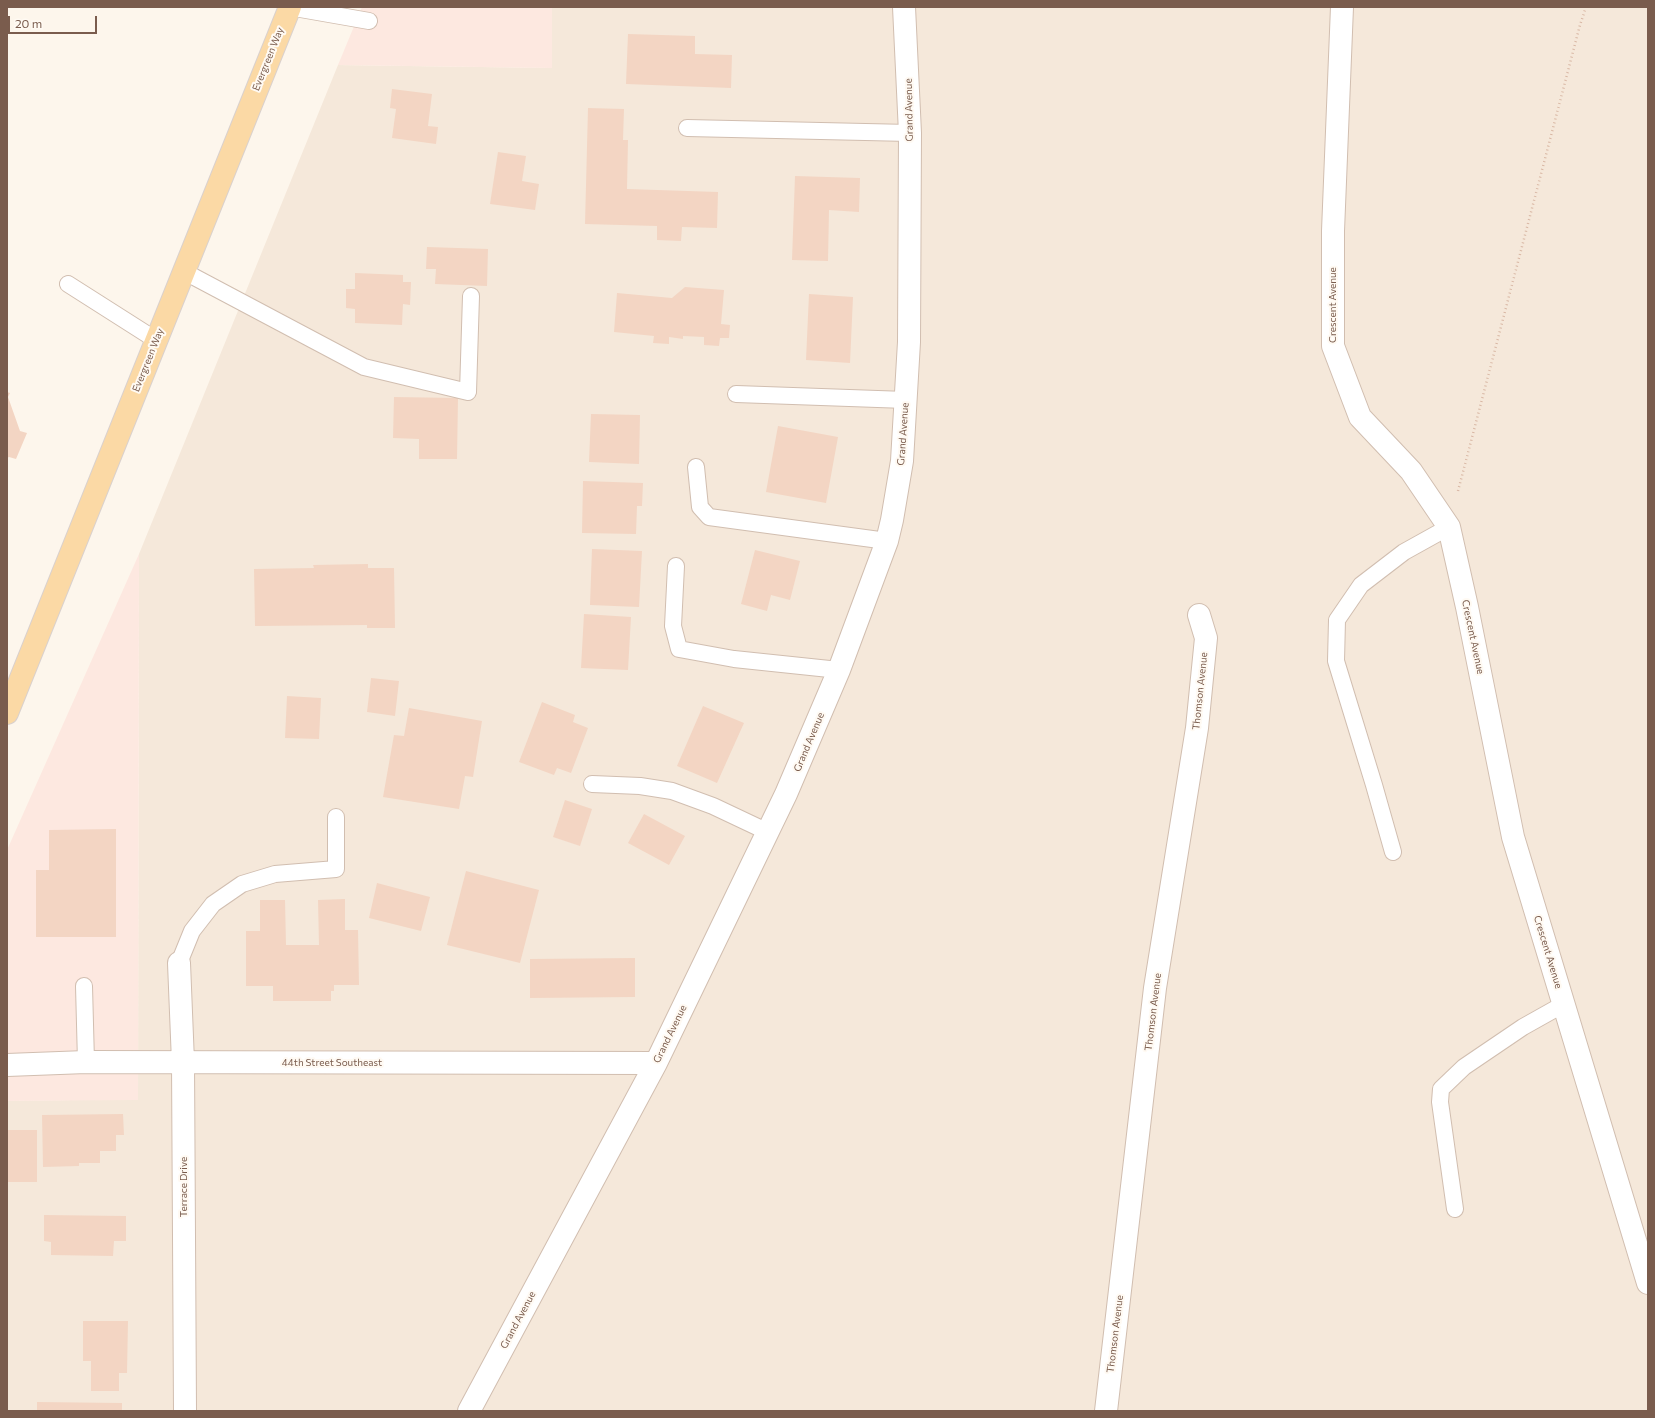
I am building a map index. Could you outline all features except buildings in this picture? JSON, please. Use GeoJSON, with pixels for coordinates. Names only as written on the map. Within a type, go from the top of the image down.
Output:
{"type":"FeatureCollection","features":[{"type":"Feature","properties":{"kind":"main road","name":"Evergreen Way"},"geometry":{"type":"LineString","coordinates":[[7,713],[289,7]]}},
{"type":"Feature","properties":{"kind":"street","name":"Grand Avenue"},"geometry":{"type":"LineString","coordinates":[[472,1410],[656,1063],[768,832],[786,794],[839,670],[887,541],[902,461],[909,335],[910,133],[904,7]]}},
{"type":"Feature","properties":{"kind":"street","name":"Crescent Avenue"},"geometry":{"type":"LineString","coordinates":[[1342,7],[1333,231],[1333,346],[1360,417],[1411,471],[1449,526],[1469,615],[1513,837],[1648,1283]]}},
{"type":"Feature","properties":{"kind":"street","name":"Thomson Avenue"},"geometry":{"type":"LineString","coordinates":[[1106,1411],[1155,988],[1197,728],[1206,638],[1199,615]]}},
{"type":"Feature","properties":{"kind":"street","name":"Terrace Drive"},"geometry":{"type":"LineString","coordinates":[[179,963],[183,1062],[185,1411]]}},
{"type":"Feature","properties":{"kind":"street","name":"44th Street Southeast"},"geometry":{"type":"LineString","coordinates":[[7,1065],[86,1062],[656,1063]]}},
{"type":"Feature","properties":{"kind":"lane"},"geometry":{"type":"LineString","coordinates":[[289,7],[369,21]]}},
{"type":"Feature","properties":{"kind":"lane"},"geometry":{"type":"LineString","coordinates":[[687,128],[910,133]]}},
{"type":"Feature","properties":{"kind":"lane"},"geometry":{"type":"LineString","coordinates":[[183,271],[364,367],[468,392],[471,296]]}},
{"type":"Feature","properties":{"kind":"lane"},"geometry":{"type":"LineString","coordinates":[[68,284],[156,340]]}},
{"type":"Feature","properties":{"kind":"lane"},"geometry":{"type":"LineString","coordinates":[[736,394],[906,400]]}},
{"type":"Feature","properties":{"kind":"lane"},"geometry":{"type":"LineString","coordinates":[[696,467],[700,506],[709,517],[887,541]]}},
{"type":"Feature","properties":{"kind":"lane"},"geometry":{"type":"LineString","coordinates":[[1393,852],[1336,661],[1337,620],[1361,585],[1404,552],[1449,526]]}},
{"type":"Feature","properties":{"kind":"lane"},"geometry":{"type":"LineString","coordinates":[[676,566],[673,626],[679,649],[734,659],[839,670]]}},
{"type":"Feature","properties":{"kind":"lane"},"geometry":{"type":"LineString","coordinates":[[592,784],[640,786],[672,791],[713,806],[768,832]]}},
{"type":"Feature","properties":{"kind":"lane"},"geometry":{"type":"LineString","coordinates":[[179,963],[192,931],[213,904],[242,884],[275,874],[336,869],[336,817]]}},
{"type":"Feature","properties":{"kind":"lane"},"geometry":{"type":"LineString","coordinates":[[84,986],[86,1062]]}},
{"type":"Feature","properties":{"kind":"lane"},"geometry":{"type":"LineString","coordinates":[[1455,1209],[1440,1102],[1441,1089],[1464,1067],[1523,1027],[1564,1004]]}},
{"type":"Feature","properties":{"kind":"path"},"geometry":{"type":"LineString","coordinates":[[1449,526],[1580,25],[1586,7]]}},
{"type":"Feature","properties":{"kind":"shaded area"},"geometry":{"type":"Polygon","coordinates":[[[362,7],[552,7],[552,68],[338,65],[362,7]]]}},
{"type":"Feature","properties":{"kind":"shaded area"},"geometry":{"type":"Polygon","coordinates":[[[552,7],[1648,7],[1648,1411],[7,1411],[7,1101],[138,1099],[139,554],[338,65],[552,68],[552,7]]]}},
{"type":"Feature","properties":{"kind":"shaded area"},"geometry":{"type":"Polygon","coordinates":[[[139,554],[138,1100],[7,1101],[7,850],[139,554]]]}}]}
